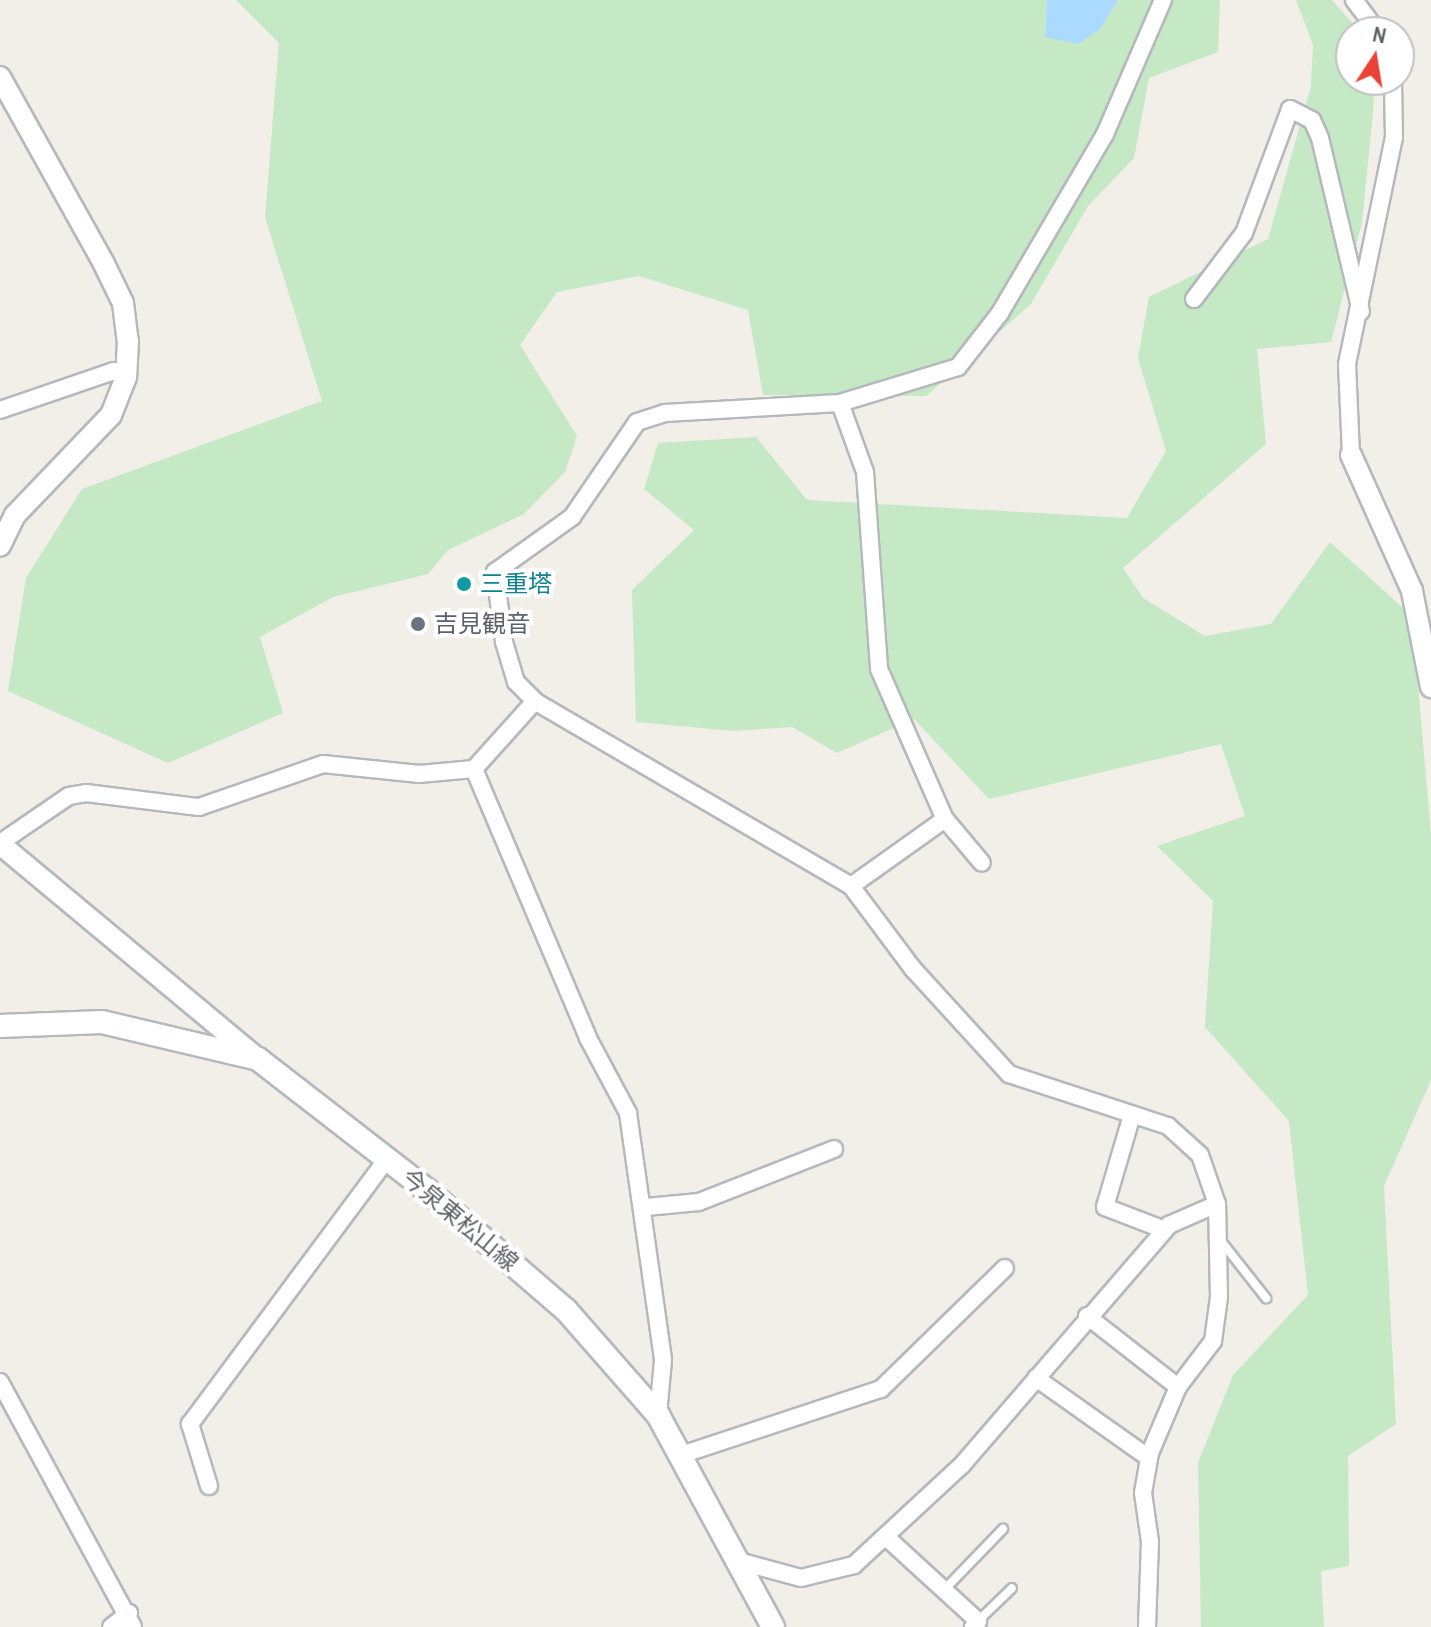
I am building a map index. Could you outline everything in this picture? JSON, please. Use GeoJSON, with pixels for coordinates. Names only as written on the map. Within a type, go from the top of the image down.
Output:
{"type":"FeatureCollection","features":[{"type":"Feature","properties":{"kind":"main road","name":"今泉東松山線"},"geometry":{"type":"LineString","coordinates":[[0,1026],[102,1022],[258,1059],[387,1159],[566,1310],[658,1415],[684,1454],[773,1627]]}},
{"type":"Feature","properties":{"kind":"street"},"geometry":{"type":"LineString","coordinates":[[1147,1627],[1150,1542],[1143,1493],[1149,1458],[1178,1387],[1213,1341],[1217,1204],[1200,1155],[1168,1126],[1009,1074],[913,969],[851,886],[535,701],[516,682],[504,642],[495,572],[572,517],[623,434],[665,413],[840,403],[939,378],[974,351],[1105,134],[1163,0]]}},
{"type":"Feature","properties":{"kind":"street"},"geometry":{"type":"LineString","coordinates":[[0,77],[123,303],[126,377],[111,415],[15,515],[0,546]]}},
{"type":"Feature","properties":{"kind":"street"},"geometry":{"type":"LineString","coordinates":[[1393,96],[1394,138],[1361,311],[1347,364],[1351,455],[1412,591],[1431,687]]}},
{"type":"Feature","properties":{"kind":"street"},"geometry":{"type":"LineString","coordinates":[[1194,299],[1244,233],[1290,109],[1312,120],[1320,138],[1361,311]]}},
{"type":"Feature","properties":{"kind":"street"},"geometry":{"type":"LineString","coordinates":[[0,410],[114,371],[126,377]]}},
{"type":"Feature","properties":{"kind":"street"},"geometry":{"type":"LineString","coordinates":[[840,403],[865,472],[879,669],[945,819],[982,863]]}},
{"type":"Feature","properties":{"kind":"street"},"geometry":{"type":"LineString","coordinates":[[258,1059],[0,843],[69,796],[86,793],[199,807],[323,764],[419,774],[474,769],[535,701]]}},
{"type":"Feature","properties":{"kind":"street"},"geometry":{"type":"LineString","coordinates":[[474,769],[588,1038],[628,1113],[646,1207],[663,1360],[658,1415]]}},
{"type":"Feature","properties":{"kind":"street"},"geometry":{"type":"LineString","coordinates":[[851,886],[945,819]]}},
{"type":"Feature","properties":{"kind":"street"},"geometry":{"type":"LineString","coordinates":[[1132,1115],[1105,1207],[1165,1230]]}},
{"type":"Feature","properties":{"kind":"street"},"geometry":{"type":"LineString","coordinates":[[646,1207],[699,1202],[834,1149]]}},
{"type":"Feature","properties":{"kind":"street"},"geometry":{"type":"LineString","coordinates":[[209,1486],[190,1424],[387,1159]]}},
{"type":"Feature","properties":{"kind":"street"},"geometry":{"type":"LineString","coordinates":[[742,1562],[801,1578],[854,1565],[962,1465],[1087,1316],[1165,1230],[1217,1204]]}},
{"type":"Feature","properties":{"kind":"street"},"geometry":{"type":"LineString","coordinates":[[684,1454],[881,1389],[1005,1268]]}},
{"type":"Feature","properties":{"kind":"street"},"geometry":{"type":"LineString","coordinates":[[1087,1316],[1178,1387]]}},
{"type":"Feature","properties":{"kind":"street"},"geometry":{"type":"LineString","coordinates":[[1036,1378],[1149,1458]]}},
{"type":"Feature","properties":{"kind":"street"},"geometry":{"type":"LineString","coordinates":[[0,1382],[39,1465],[131,1620],[111,1627]]}},
{"type":"Feature","properties":{"kind":"street"},"geometry":{"type":"LineString","coordinates":[[886,1537],[944,1590],[975,1624]]}},
{"type":"Feature","properties":{"kind":"lane"},"geometry":{"type":"LineString","coordinates":[[1218,1238],[1266,1298]]}},
{"type":"Feature","properties":{"kind":"lane"},"geometry":{"type":"LineString","coordinates":[[944,1590],[1003,1529]]}},
{"type":"Feature","properties":{"kind":"lane"},"geometry":{"type":"LineString","coordinates":[[975,1624],[1012,1588]]}},
{"type":"Feature","properties":{"kind":"green space"},"geometry":{"type":"Polygon","coordinates":[[[236,0],[1047,0],[1045,37],[1100,29],[1118,0],[1220,0],[1218,52],[1149,78],[1134,158],[1088,206],[1031,304],[926,396],[763,395],[748,310],[639,276],[557,292],[520,345],[577,436],[565,472],[524,514],[448,550],[428,574],[333,597],[260,637],[283,713],[168,763],[8,691],[26,578],[82,489],[322,401],[265,217],[279,43],[236,0]]]}},
{"type":"Feature","properties":{"kind":"green space"},"geometry":{"type":"Polygon","coordinates":[[[1296,0],[1332,0],[1346,16],[1335,16],[1335,96],[1373,96],[1374,102],[1362,222],[1331,342],[1257,349],[1266,444],[1123,568],[1143,598],[1205,636],[1271,624],[1330,542],[1412,616],[1431,835],[1431,1080],[1384,1186],[1396,1424],[1348,1456],[1349,1566],[1321,1571],[1324,1627],[1201,1627],[1198,1463],[1233,1375],[1308,1295],[1289,1121],[1205,1027],[1213,901],[1157,846],[1245,816],[1221,744],[989,799],[914,719],[837,753],[792,727],[734,731],[636,722],[632,590],[694,530],[644,489],[658,443],[756,437],[807,500],[1127,518],[1166,451],[1138,358],[1149,297],[1268,239],[1311,86],[1313,45],[1296,0]]]}},
{"type":"Feature","properties":{"kind":"water"},"geometry":{"type":"Polygon","coordinates":[[[1047,0],[1118,0],[1100,29],[1078,44],[1045,37],[1047,0]]]}},
{"type":"Feature","properties":{"kind":"place","name":"三重塔"},"geometry":{"type":"Point","coordinates":[464,584]}},
{"type":"Feature","properties":{"kind":"place","name":"吉見観音"},"geometry":{"type":"Point","coordinates":[418,624]}}]}
